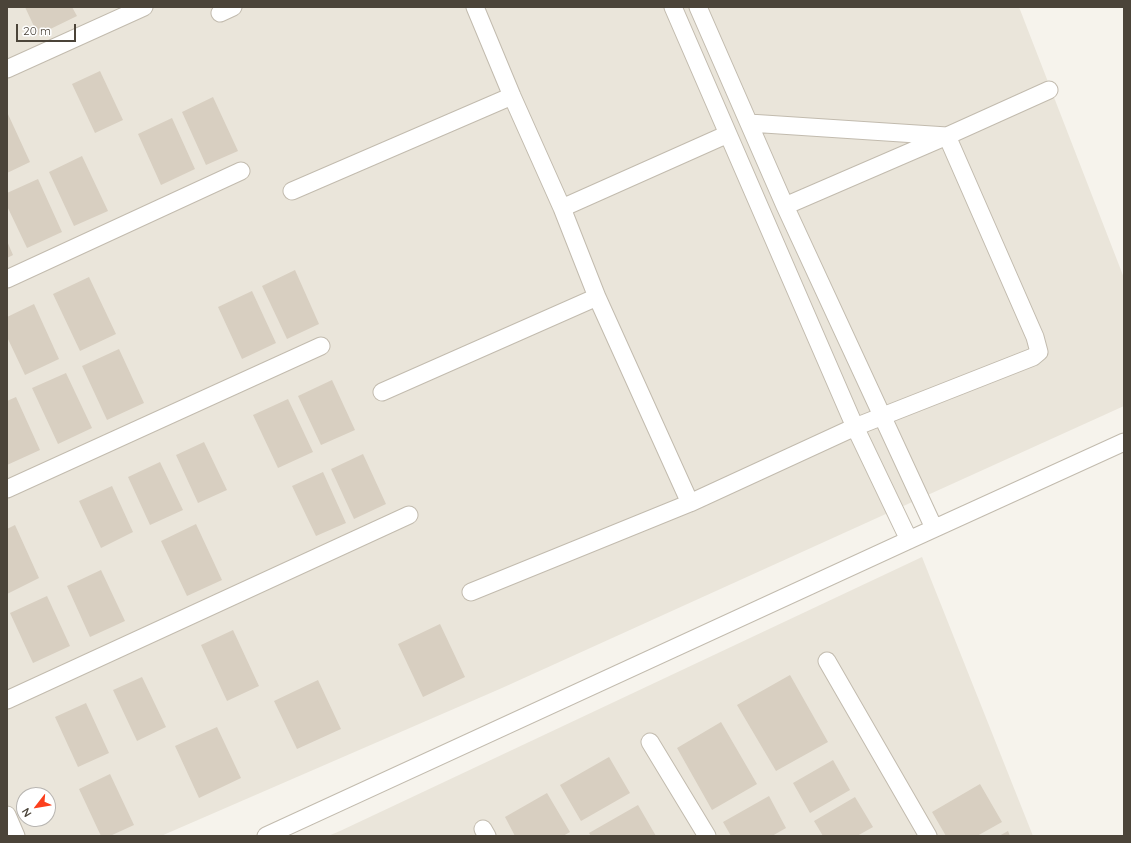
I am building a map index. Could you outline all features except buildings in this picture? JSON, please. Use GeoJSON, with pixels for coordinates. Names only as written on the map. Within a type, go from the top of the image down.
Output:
{"type":"FeatureCollection","features":[{"type":"Feature","properties":{"kind":"street"},"geometry":{"type":"LineString","coordinates":[[7,69],[144,7]]}},
{"type":"Feature","properties":{"kind":"street"},"geometry":{"type":"LineString","coordinates":[[475,7],[512,96],[562,208],[598,297],[690,503]]}},
{"type":"Feature","properties":{"kind":"street"},"geometry":{"type":"LineString","coordinates":[[673,7],[855,427],[909,540]]}},
{"type":"Feature","properties":{"kind":"street"},"geometry":{"type":"LineString","coordinates":[[698,7],[785,206],[934,528]]}},
{"type":"Feature","properties":{"kind":"street"},"geometry":{"type":"LineString","coordinates":[[785,206],[1049,90]]}},
{"type":"Feature","properties":{"kind":"street"},"geometry":{"type":"LineString","coordinates":[[292,191],[512,96]]}},
{"type":"Feature","properties":{"kind":"street"},"geometry":{"type":"LineString","coordinates":[[749,123],[947,136]]}},
{"type":"Feature","properties":{"kind":"street"},"geometry":{"type":"LineString","coordinates":[[562,208],[728,134]]}},
{"type":"Feature","properties":{"kind":"street"},"geometry":{"type":"LineString","coordinates":[[471,592],[690,503],[855,427],[1032,357],[1039,352],[1035,337],[947,136]]}},
{"type":"Feature","properties":{"kind":"street"},"geometry":{"type":"LineString","coordinates":[[7,279],[241,170]]}},
{"type":"Feature","properties":{"kind":"street"},"geometry":{"type":"LineString","coordinates":[[382,392],[598,297]]}},
{"type":"Feature","properties":{"kind":"street"},"geometry":{"type":"LineString","coordinates":[[7,489],[320,346]]}},
{"type":"Feature","properties":{"kind":"street"},"geometry":{"type":"LineString","coordinates":[[266,836],[1124,442]]}},
{"type":"Feature","properties":{"kind":"street"},"geometry":{"type":"LineString","coordinates":[[7,700],[409,516]]}},
{"type":"Feature","properties":{"kind":"street"},"geometry":{"type":"LineString","coordinates":[[827,662],[924,835]]}},
{"type":"Feature","properties":{"kind":"street"},"geometry":{"type":"LineString","coordinates":[[650,742],[706,836]]}},
{"type":"Feature","properties":{"kind":"street"},"geometry":{"type":"LineString","coordinates":[[7,815],[16,836]]}},
{"type":"Feature","properties":{"kind":"shaded area"},"geometry":{"type":"Polygon","coordinates":[[[7,7],[1019,7],[1124,278],[1124,406],[502,688],[161,836],[7,836],[7,7]]]}},
{"type":"Feature","properties":{"kind":"shaded area"},"geometry":{"type":"Polygon","coordinates":[[[922,557],[1033,836],[328,836],[340,831],[922,557]]]}}]}
